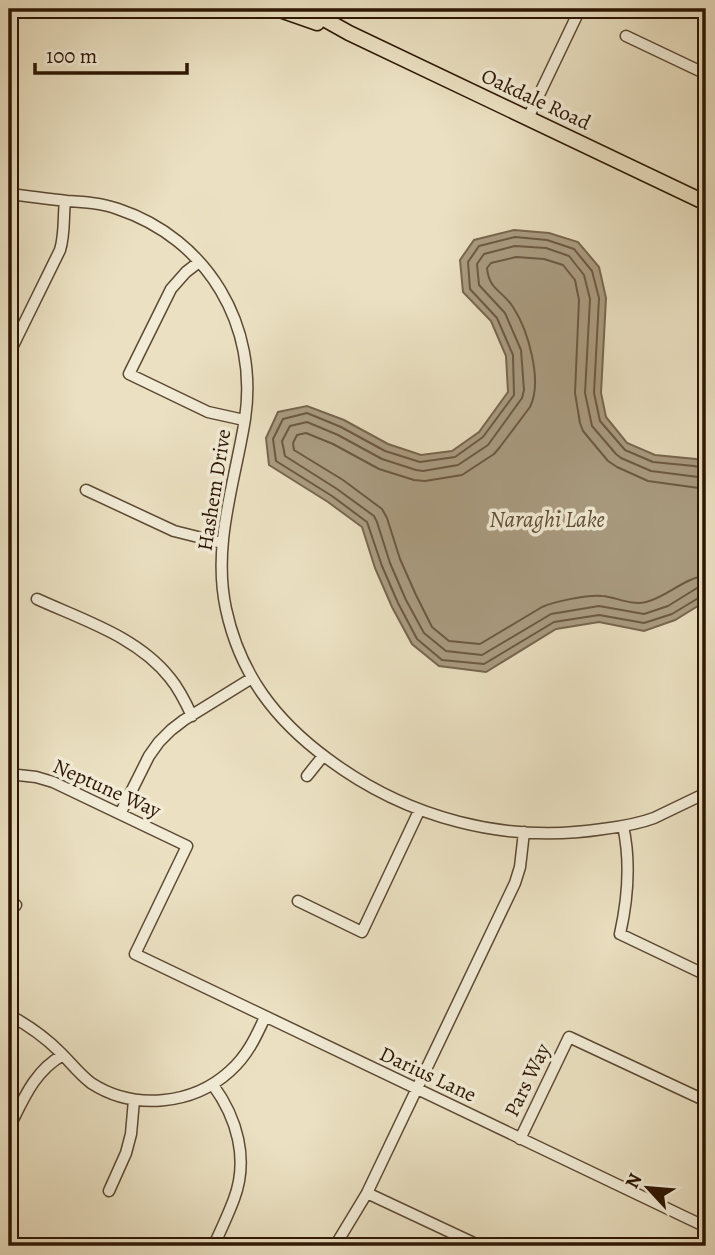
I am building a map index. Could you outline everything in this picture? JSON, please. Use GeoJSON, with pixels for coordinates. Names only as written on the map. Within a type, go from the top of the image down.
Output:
{"type":"FeatureCollection","features":[{"type":"Feature","properties":{"kind":"main road","name":"Oakdale Road"},"geometry":{"type":"LineString","coordinates":[[277,9],[349,33]]}},
{"type":"Feature","properties":{"kind":"main road","name":"Oakdale Road"},"geometry":{"type":"LineString","coordinates":[[306,9],[349,33],[706,203]]}},
{"type":"Feature","properties":{"kind":"street"},"geometry":{"type":"LineString","coordinates":[[528,118],[580,9]]}},
{"type":"Feature","properties":{"kind":"street"},"geometry":{"type":"LineString","coordinates":[[626,36],[706,74]]}},
{"type":"Feature","properties":{"kind":"street","name":"Hashem Drive"},"geometry":{"type":"LineString","coordinates":[[9,194],[101,204],[135,216],[178,241],[199,262],[222,294],[238,327],[247,375],[244,420],[222,543],[222,580],[226,609],[233,634],[252,678],[286,724],[323,756],[371,788],[419,811],[474,826],[524,832],[569,833],[622,826],[652,819],[706,793]]}},
{"type":"Feature","properties":{"kind":"street"},"geometry":{"type":"LineString","coordinates":[[9,354],[60,250],[64,236],[65,201]]}},
{"type":"Feature","properties":{"kind":"street"},"geometry":{"type":"LineString","coordinates":[[199,262],[171,289],[130,374],[208,412],[244,420]]}},
{"type":"Feature","properties":{"kind":"street"},"geometry":{"type":"LineString","coordinates":[[86,490],[174,531],[222,543]]}},
{"type":"Feature","properties":{"kind":"street"},"geometry":{"type":"LineString","coordinates":[[37,599],[141,650],[160,666],[181,692],[192,716]]}},
{"type":"Feature","properties":{"kind":"street"},"geometry":{"type":"LineString","coordinates":[[120,814],[149,756],[159,742],[171,730],[252,678]]}},
{"type":"Feature","properties":{"kind":"street"},"geometry":{"type":"LineString","coordinates":[[307,776],[323,756]]}},
{"type":"Feature","properties":{"kind":"street","name":"Neptune Way"},"geometry":{"type":"LineString","coordinates":[[9,774],[53,782],[187,846],[135,954]]}},
{"type":"Feature","properties":{"kind":"street"},"geometry":{"type":"LineString","coordinates":[[298,901],[362,932],[419,811]]}},
{"type":"Feature","properties":{"kind":"street"},"geometry":{"type":"LineString","coordinates":[[622,826],[626,841],[627,891],[620,934],[706,975]]}},
{"type":"Feature","properties":{"kind":"street"},"geometry":{"type":"LineString","coordinates":[[335,1246],[367,1193],[515,883],[520,867],[524,832]]}},
{"type":"Feature","properties":{"kind":"street","name":"Darius Lane"},"geometry":{"type":"LineString","coordinates":[[135,954],[706,1227]]}},
{"type":"Feature","properties":{"kind":"street"},"geometry":{"type":"LineString","coordinates":[[9,1015],[34,1030],[91,1082],[103,1090],[134,1100],[183,1097],[212,1085],[242,1059],[265,1017]]}},
{"type":"Feature","properties":{"kind":"street","name":"Pars Way"},"geometry":{"type":"LineString","coordinates":[[520,1139],[569,1037],[706,1101]]}},
{"type":"Feature","properties":{"kind":"street"},"geometry":{"type":"LineString","coordinates":[[9,1128],[30,1084],[48,1065],[63,1055]]}},
{"type":"Feature","properties":{"kind":"street"},"geometry":{"type":"LineString","coordinates":[[212,1085],[231,1114],[237,1131],[241,1165],[234,1199],[214,1245],[216,1246]]}},
{"type":"Feature","properties":{"kind":"street"},"geometry":{"type":"LineString","coordinates":[[109,1191],[126,1153],[134,1100]]}},
{"type":"Feature","properties":{"kind":"street"},"geometry":{"type":"LineString","coordinates":[[367,1193],[456,1241],[480,1246]]}},
{"type":"Feature","properties":{"kind":"water","name":"Naraghi Lake"},"geometry":{"type":"Polygon","coordinates":[[[514,230],[549,233],[578,242],[599,267],[606,298],[601,393],[606,417],[627,443],[655,455],[696,459],[706,463],[706,601],[675,620],[644,631],[599,622],[556,629],[486,672],[439,666],[412,644],[375,568],[362,527],[269,465],[266,438],[278,412],[307,406],[344,420],[388,444],[421,455],[452,451],[479,432],[508,392],[506,356],[491,321],[463,292],[460,260],[474,240],[514,230]]]}}]}
